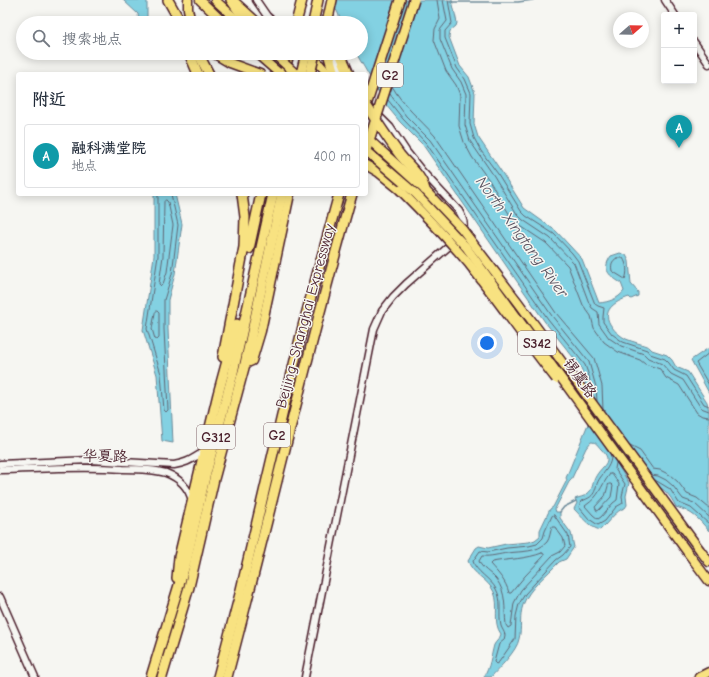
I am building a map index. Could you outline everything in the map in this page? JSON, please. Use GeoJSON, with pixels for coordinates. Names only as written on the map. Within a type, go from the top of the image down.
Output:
{"type":"FeatureCollection","features":[{"type":"Feature","properties":{"kind":"highway"},"geometry":{"type":"LineString","coordinates":[[164,0],[172,16]]}},
{"type":"Feature","properties":{"kind":"highway"},"geometry":{"type":"LineString","coordinates":[[168,0],[178,16]]}},
{"type":"Feature","properties":{"kind":"highway"},"geometry":{"type":"LineString","coordinates":[[232,0],[242,16]]}},
{"type":"Feature","properties":{"kind":"highway"},"geometry":{"type":"LineString","coordinates":[[298,16],[302,0]]}},
{"type":"Feature","properties":{"kind":"highway"},"geometry":{"type":"LineString","coordinates":[[315,16],[318,0]]}},
{"type":"Feature","properties":{"kind":"highway"},"geometry":{"type":"LineString","coordinates":[[324,16],[327,0]]}},
{"type":"Feature","properties":{"kind":"highway"},"geometry":{"type":"LineString","coordinates":[[329,16],[334,0]]}},
{"type":"Feature","properties":{"kind":"highway"},"geometry":{"type":"LineString","coordinates":[[334,0],[334,16]]}},
{"type":"Feature","properties":{"kind":"highway","name":"G2"},"geometry":{"type":"LineString","coordinates":[[368,99],[400,0]]}},
{"type":"Feature","properties":{"kind":"highway","name":"G2"},"geometry":{"type":"LineString","coordinates":[[368,144],[414,0]]}},
{"type":"Feature","properties":{"kind":"highway"},"geometry":{"type":"LineString","coordinates":[[191,60],[197,72]]}},
{"type":"Feature","properties":{"kind":"highway"},"geometry":{"type":"LineString","coordinates":[[202,60],[208,72]]}},
{"type":"Feature","properties":{"kind":"highway"},"geometry":{"type":"LineString","coordinates":[[284,72],[287,60]]}},
{"type":"Feature","properties":{"kind":"highway"},"geometry":{"type":"LineString","coordinates":[[301,72],[304,60]]}},
{"type":"Feature","properties":{"kind":"highway"},"geometry":{"type":"LineString","coordinates":[[310,72],[313,60]]}},
{"type":"Feature","properties":{"kind":"highway"},"geometry":{"type":"LineString","coordinates":[[330,60],[333,72]]}},
{"type":"Feature","properties":{"kind":"highway"},"geometry":{"type":"LineString","coordinates":[[343,60],[348,72]]}},
{"type":"Feature","properties":{"kind":"highway"},"geometry":{"type":"LineString","coordinates":[[368,108],[400,156],[424,182],[425,190]]}},
{"type":"Feature","properties":{"kind":"highway"},"geometry":{"type":"LineString","coordinates":[[218,394],[226,340],[244,247],[245,217],[242,196]]}},
{"type":"Feature","properties":{"kind":"highway"},"geometry":{"type":"LineString","coordinates":[[234,303],[243,276],[261,196]]}},
{"type":"Feature","properties":{"kind":"highway","name":"G312"},"geometry":{"type":"LineString","coordinates":[[151,677],[186,562],[205,477],[232,377],[273,196]]}},
{"type":"Feature","properties":{"kind":"highway","name":"G312"},"geometry":{"type":"LineString","coordinates":[[162,677],[189,587],[214,479],[289,196]]}},
{"type":"Feature","properties":{"kind":"highway","name":"Beijing–Shanghai Expressway"},"geometry":{"type":"LineString","coordinates":[[218,677],[240,594],[302,326],[338,196]]}},
{"type":"Feature","properties":{"kind":"highway","name":"Beijing–Shanghai Expressway"},"geometry":{"type":"LineString","coordinates":[[227,677],[329,272],[351,196]]}},
{"type":"Feature","properties":{"kind":"highway"},"geometry":{"type":"LineString","coordinates":[[174,602],[179,557],[218,394],[239,318],[246,312]]}},
{"type":"Feature","properties":{"kind":"main road"},"geometry":{"type":"LineString","coordinates":[[188,0],[190,16]]}},
{"type":"Feature","properties":{"kind":"main road"},"geometry":{"type":"LineString","coordinates":[[200,0],[217,16]]}},
{"type":"Feature","properties":{"kind":"main road"},"geometry":{"type":"LineString","coordinates":[[215,0],[232,16]]}},
{"type":"Feature","properties":{"kind":"main road"},"geometry":{"type":"LineString","coordinates":[[232,0],[250,16]]}},
{"type":"Feature","properties":{"kind":"main road"},"geometry":{"type":"LineString","coordinates":[[225,60],[255,72]]}},
{"type":"Feature","properties":{"kind":"main road"},"geometry":{"type":"LineString","coordinates":[[264,60],[278,72]]}},
{"type":"Feature","properties":{"kind":"main road"},"geometry":{"type":"LineString","coordinates":[[281,60],[294,72]]}},
{"type":"Feature","properties":{"kind":"main road"},"geometry":{"type":"LineString","coordinates":[[316,60],[326,72]]}},
{"type":"Feature","properties":{"kind":"main road","name":"锡虞路"},"geometry":{"type":"LineString","coordinates":[[368,139],[425,190],[462,229],[488,262],[709,562]]}},
{"type":"Feature","properties":{"kind":"main road","name":"锡虞路"},"geometry":{"type":"LineString","coordinates":[[368,152],[416,194],[466,247],[709,581]]}},
{"type":"Feature","properties":{"kind":"main road"},"geometry":{"type":"LineString","coordinates":[[368,166],[378,172],[400,190],[442,232],[464,258],[529,345],[599,430]]}},
{"type":"Feature","properties":{"kind":"main road"},"geometry":{"type":"LineString","coordinates":[[699,677],[709,672]]}},
{"type":"Feature","properties":{"kind":"street"},"geometry":{"type":"LineString","coordinates":[[256,0],[267,16]]}},
{"type":"Feature","properties":{"kind":"street"},"geometry":{"type":"LineString","coordinates":[[664,0],[674,12]]}},
{"type":"Feature","properties":{"kind":"street"},"geometry":{"type":"LineString","coordinates":[[668,0],[675,12]]}},
{"type":"Feature","properties":{"kind":"street"},"geometry":{"type":"LineString","coordinates":[[697,42],[709,59]]}},
{"type":"Feature","properties":{"kind":"street"},"geometry":{"type":"LineString","coordinates":[[697,46],[709,64]]}},
{"type":"Feature","properties":{"kind":"street"},"geometry":{"type":"LineString","coordinates":[[336,60],[341,72]]}},
{"type":"Feature","properties":{"kind":"street"},"geometry":{"type":"LineString","coordinates":[[305,677],[374,329],[382,311],[393,297],[463,234],[465,227],[463,218],[459,211],[422,171],[390,127],[381,118],[368,111]]}},
{"type":"Feature","properties":{"kind":"street","name":"华夏路"},"geometry":{"type":"LineString","coordinates":[[0,464],[90,460],[174,465],[193,460],[204,452]]}},
{"type":"Feature","properties":{"kind":"street","name":"华夏路"},"geometry":{"type":"LineString","coordinates":[[0,470],[90,467],[146,470],[166,473],[176,478],[185,486],[190,495],[192,505]]}},
{"type":"Feature","properties":{"kind":"street"},"geometry":{"type":"LineString","coordinates":[[0,597],[35,677]]}},
{"type":"Feature","properties":{"kind":"water"},"geometry":{"type":"Polygon","coordinates":[[[123,0],[147,0],[147,16],[138,16],[138,14],[123,0]]]}},
{"type":"Feature","properties":{"kind":"water","name":"North Xingtang River"},"geometry":{"type":"Polygon","coordinates":[[[328,0],[452,0],[457,23],[456,26],[450,31],[449,37],[460,66],[469,77],[475,93],[474,124],[478,137],[524,208],[556,231],[582,259],[599,303],[613,300],[624,291],[621,283],[613,278],[608,272],[607,265],[611,256],[620,253],[626,255],[629,261],[631,284],[638,292],[638,296],[631,299],[629,297],[614,304],[610,308],[607,316],[612,327],[624,338],[667,355],[676,367],[688,372],[707,402],[709,411],[709,531],[695,516],[676,507],[668,494],[661,488],[651,484],[646,484],[630,462],[626,460],[620,464],[619,467],[629,483],[626,496],[627,505],[615,514],[600,530],[589,524],[574,509],[577,503],[575,499],[584,496],[589,492],[595,478],[607,461],[605,454],[597,444],[591,442],[586,448],[555,509],[556,512],[560,512],[560,518],[571,533],[574,547],[566,559],[559,562],[529,593],[522,609],[518,644],[491,677],[484,677],[494,645],[501,634],[498,629],[496,619],[496,597],[488,584],[473,570],[468,561],[476,548],[479,546],[488,548],[506,544],[529,542],[540,536],[540,530],[550,509],[553,507],[567,480],[566,478],[588,424],[587,389],[581,367],[545,322],[423,145],[400,122],[386,105],[360,60],[368,60],[368,16],[339,16],[328,0]]]}},
{"type":"Feature","properties":{"kind":"water"},"geometry":{"type":"Polygon","coordinates":[[[154,196],[175,196],[182,224],[175,274],[168,300],[173,443],[162,441],[157,375],[143,330],[154,256],[154,196]]]}},
{"type":"Feature","properties":{"kind":"water"},"geometry":{"type":"Polygon","coordinates":[[[709,349],[709,393],[691,360],[709,349]]]}},
{"type":"Feature","properties":{"kind":"waterway"},"geometry":{"type":"LineString","coordinates":[[450,2],[518,2],[533,0]]}},
{"type":"Feature","properties":{"kind":"waterway"},"geometry":{"type":"LineString","coordinates":[[560,512],[564,507],[576,501]]}},
{"type":"Feature","properties":{"kind":"place","name":"融科满堂院"},"geometry":{"type":"Point","coordinates":[679,148]}}]}
